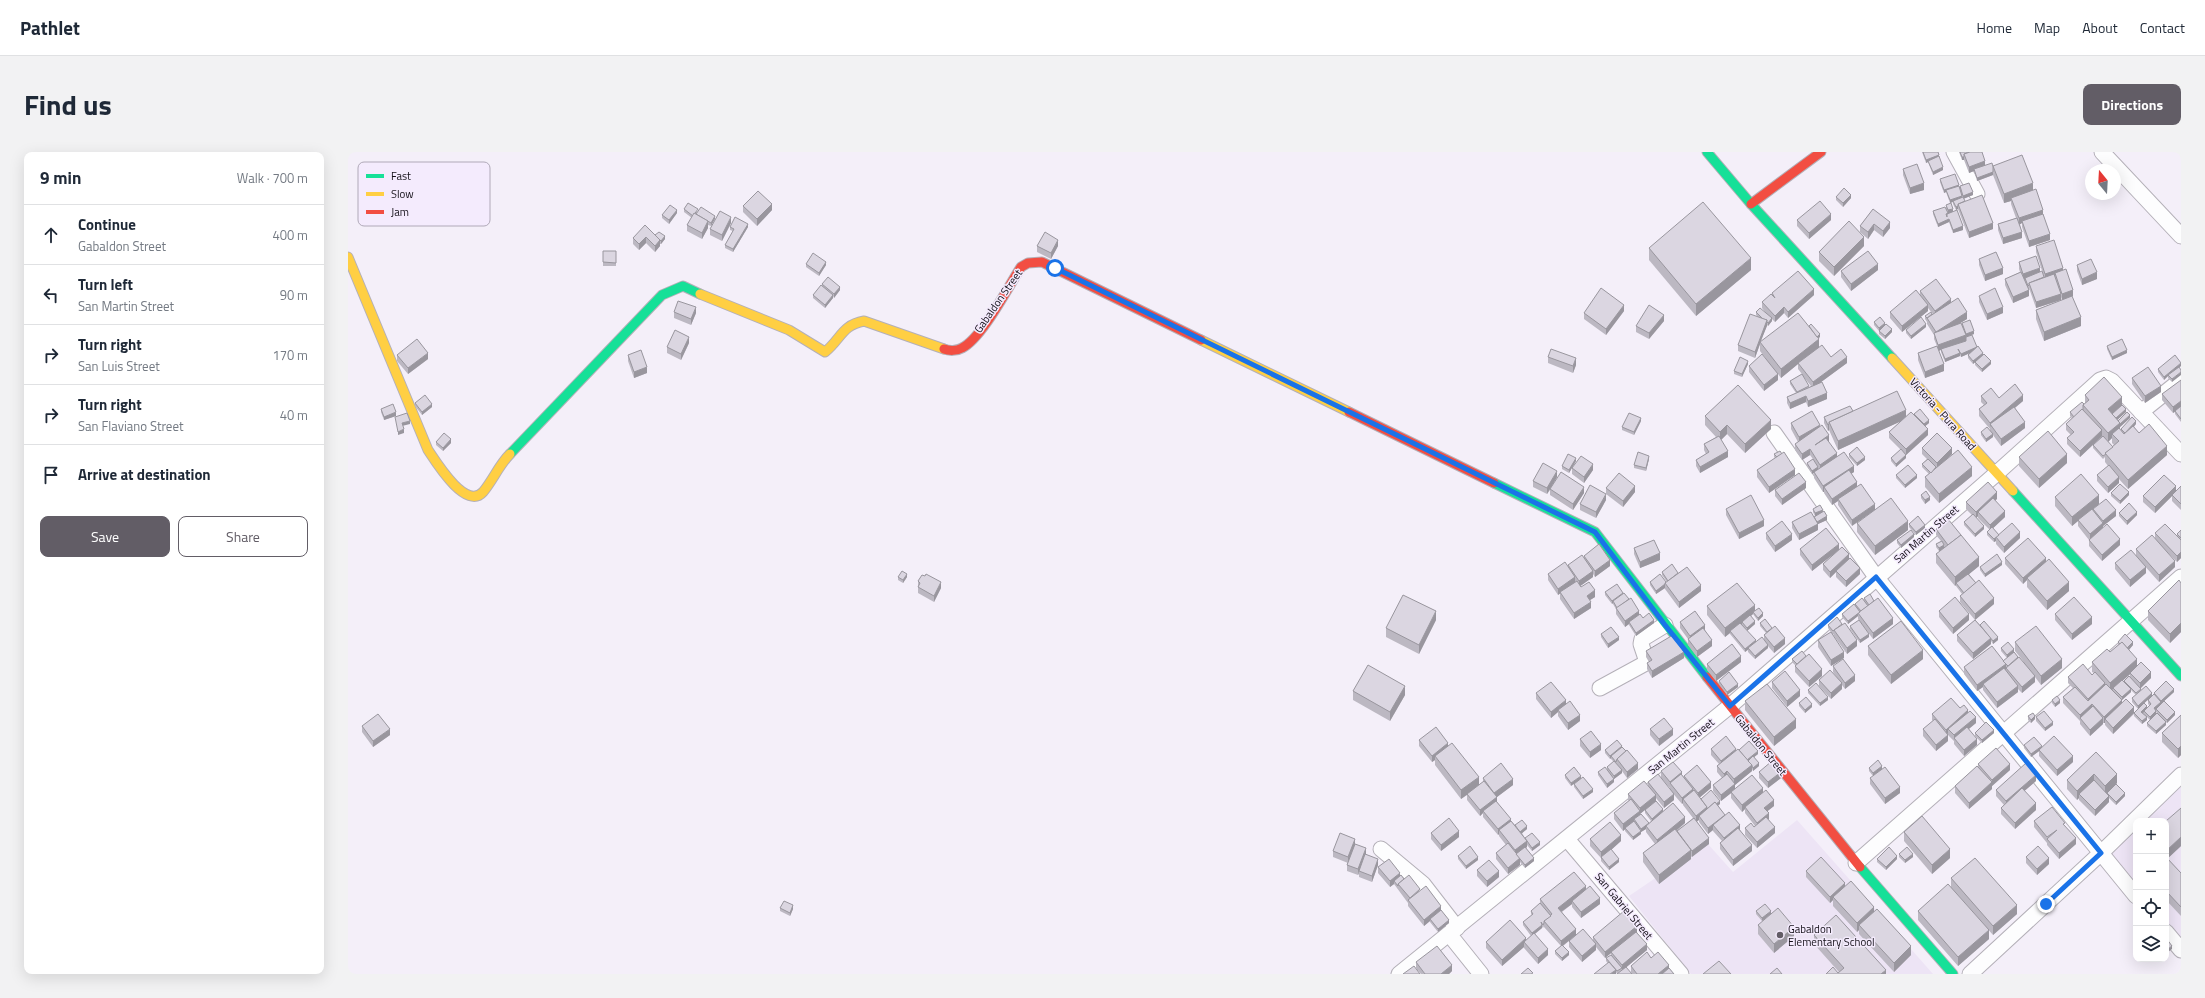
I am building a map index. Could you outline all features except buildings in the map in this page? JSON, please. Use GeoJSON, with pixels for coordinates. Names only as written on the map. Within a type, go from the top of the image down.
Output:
{"type":"FeatureCollection","features":[{"type":"Feature","properties":{"kind":"street","name":"Victoria - Pura Road"},"geometry":{"type":"LineString","coordinates":[[1707,152],[1751,204],[2181,676]]}},
{"type":"Feature","properties":{"kind":"street"},"geometry":{"type":"LineString","coordinates":[[1751,204],[1821,152]]}},
{"type":"Feature","properties":{"kind":"street"},"geometry":{"type":"LineString","coordinates":[[1954,152],[1977,194]]}},
{"type":"Feature","properties":{"kind":"street"},"geometry":{"type":"LineString","coordinates":[[2102,152],[2181,236]]}},
{"type":"Feature","properties":{"kind":"street","name":"Gabaldon Street"},"geometry":{"type":"LineString","coordinates":[[348,257],[428,450],[444,476],[472,497],[477,497],[482,493],[505,459],[662,295],[673,289],[683,286],[715,302],[789,330],[825,352],[845,327],[853,322],[864,321],[946,350],[957,350],[964,347],[974,336],[1021,267],[1028,263],[1042,262],[1595,532],[1665,625],[1856,863],[1952,974]]}},
{"type":"Feature","properties":{"kind":"street","name":"San Martin Street"},"geometry":{"type":"LineString","coordinates":[[1399,974],[1730,706],[1997,473],[2100,380],[2106,378],[2141,412]]}},
{"type":"Feature","properties":{"kind":"street"},"geometry":{"type":"LineString","coordinates":[[2178,446],[2141,412],[2181,380]]}},
{"type":"Feature","properties":{"kind":"street"},"geometry":{"type":"LineString","coordinates":[[1774,432],[1876,577],[2004,732],[2133,892]]}},
{"type":"Feature","properties":{"kind":"street"},"geometry":{"type":"LineString","coordinates":[[1856,863],[2181,577]]}},
{"type":"Feature","properties":{"kind":"street"},"geometry":{"type":"LineString","coordinates":[[1600,688],[1644,664],[1646,659],[1641,644],[1642,639],[1665,625]]}},
{"type":"Feature","properties":{"kind":"street"},"geometry":{"type":"LineString","coordinates":[[1970,974],[2101,853],[2181,775]]}},
{"type":"Feature","properties":{"kind":"street","name":"San Gabriel Street"},"geometry":{"type":"LineString","coordinates":[[1567,839],[1681,974]]}},
{"type":"Feature","properties":{"kind":"street"},"geometry":{"type":"LineString","coordinates":[[1381,849],[1423,884],[1481,974]]}},
{"type":"Feature","properties":{"kind":"street"},"geometry":{"type":"LineString","coordinates":[[2169,936],[2181,950]]}},
{"type":"Feature","properties":{"kind":"shaded area"},"geometry":{"type":"Polygon","coordinates":[[[2181,779],[2181,943],[2169,929],[2169,818],[2140,818],[2181,779]]]}},
{"type":"Feature","properties":{"kind":"shaded area","name":"Gabaldon Elementary School"},"geometry":{"type":"Polygon","coordinates":[[[1797,820],[1933,974],[1691,974],[1629,896],[1707,843],[1733,872],[1797,820]]]}},
{"type":"Feature","properties":{"kind":"shaded area"},"geometry":{"type":"Polygon","coordinates":[[[2133,825],[2133,886],[2105,852],[2133,825]]]}},
{"type":"Feature","properties":{"kind":"traffic: fast"},"geometry":{"type":"LineString","coordinates":[[1707,152],[1751,204],[1892,358]]}},
{"type":"Feature","properties":{"kind":"traffic: fast"},"geometry":{"type":"LineString","coordinates":[[510,454],[662,295],[683,286],[700,294]]}},
{"type":"Feature","properties":{"kind":"traffic: fast"},"geometry":{"type":"LineString","coordinates":[[1494,483],[1595,532],[1707,677]]}},
{"type":"Feature","properties":{"kind":"traffic: fast"},"geometry":{"type":"LineString","coordinates":[[2013,491],[2181,676]]}},
{"type":"Feature","properties":{"kind":"traffic: fast"},"geometry":{"type":"LineString","coordinates":[[1860,867],[1953,974]]}},
{"type":"Feature","properties":{"kind":"traffic: slow"},"geometry":{"type":"LineString","coordinates":[[348,257],[428,450],[444,474],[460,490],[468,495],[476,496],[483,492],[510,454]]}},
{"type":"Feature","properties":{"kind":"traffic: slow"},"geometry":{"type":"LineString","coordinates":[[700,294],[789,330],[825,352],[846,329],[864,321],[944,349]]}},
{"type":"Feature","properties":{"kind":"traffic: slow"},"geometry":{"type":"LineString","coordinates":[[1201,340],[1349,412]]}},
{"type":"Feature","properties":{"kind":"traffic: slow"},"geometry":{"type":"LineString","coordinates":[[1892,358],[2013,491]]}},
{"type":"Feature","properties":{"kind":"traffic: jam"},"geometry":{"type":"LineString","coordinates":[[1751,204],[1821,152]]}},
{"type":"Feature","properties":{"kind":"traffic: jam"},"geometry":{"type":"LineString","coordinates":[[944,349],[958,350],[970,342],[986,323],[1021,267],[1028,263],[1042,262],[1201,340]]}},
{"type":"Feature","properties":{"kind":"traffic: jam"},"geometry":{"type":"LineString","coordinates":[[1349,412],[1494,483]]}},
{"type":"Feature","properties":{"kind":"traffic: jam"},"geometry":{"type":"LineString","coordinates":[[1707,677],[1860,867]]}},
{"type":"Feature","properties":{"kind":"place","name":"Gabaldon Elementary School"},"geometry":{"type":"Point","coordinates":[1780,935]}},
{"type":"Feature","properties":{"kind":"route"},"geometry":{"type":"LineString","coordinates":[[1055,268],[1428,451],[1568,517],[1595,532],[1665,625],[1730,706],[1876,577],[2004,732],[2101,853],[2046,904]]}}]}
